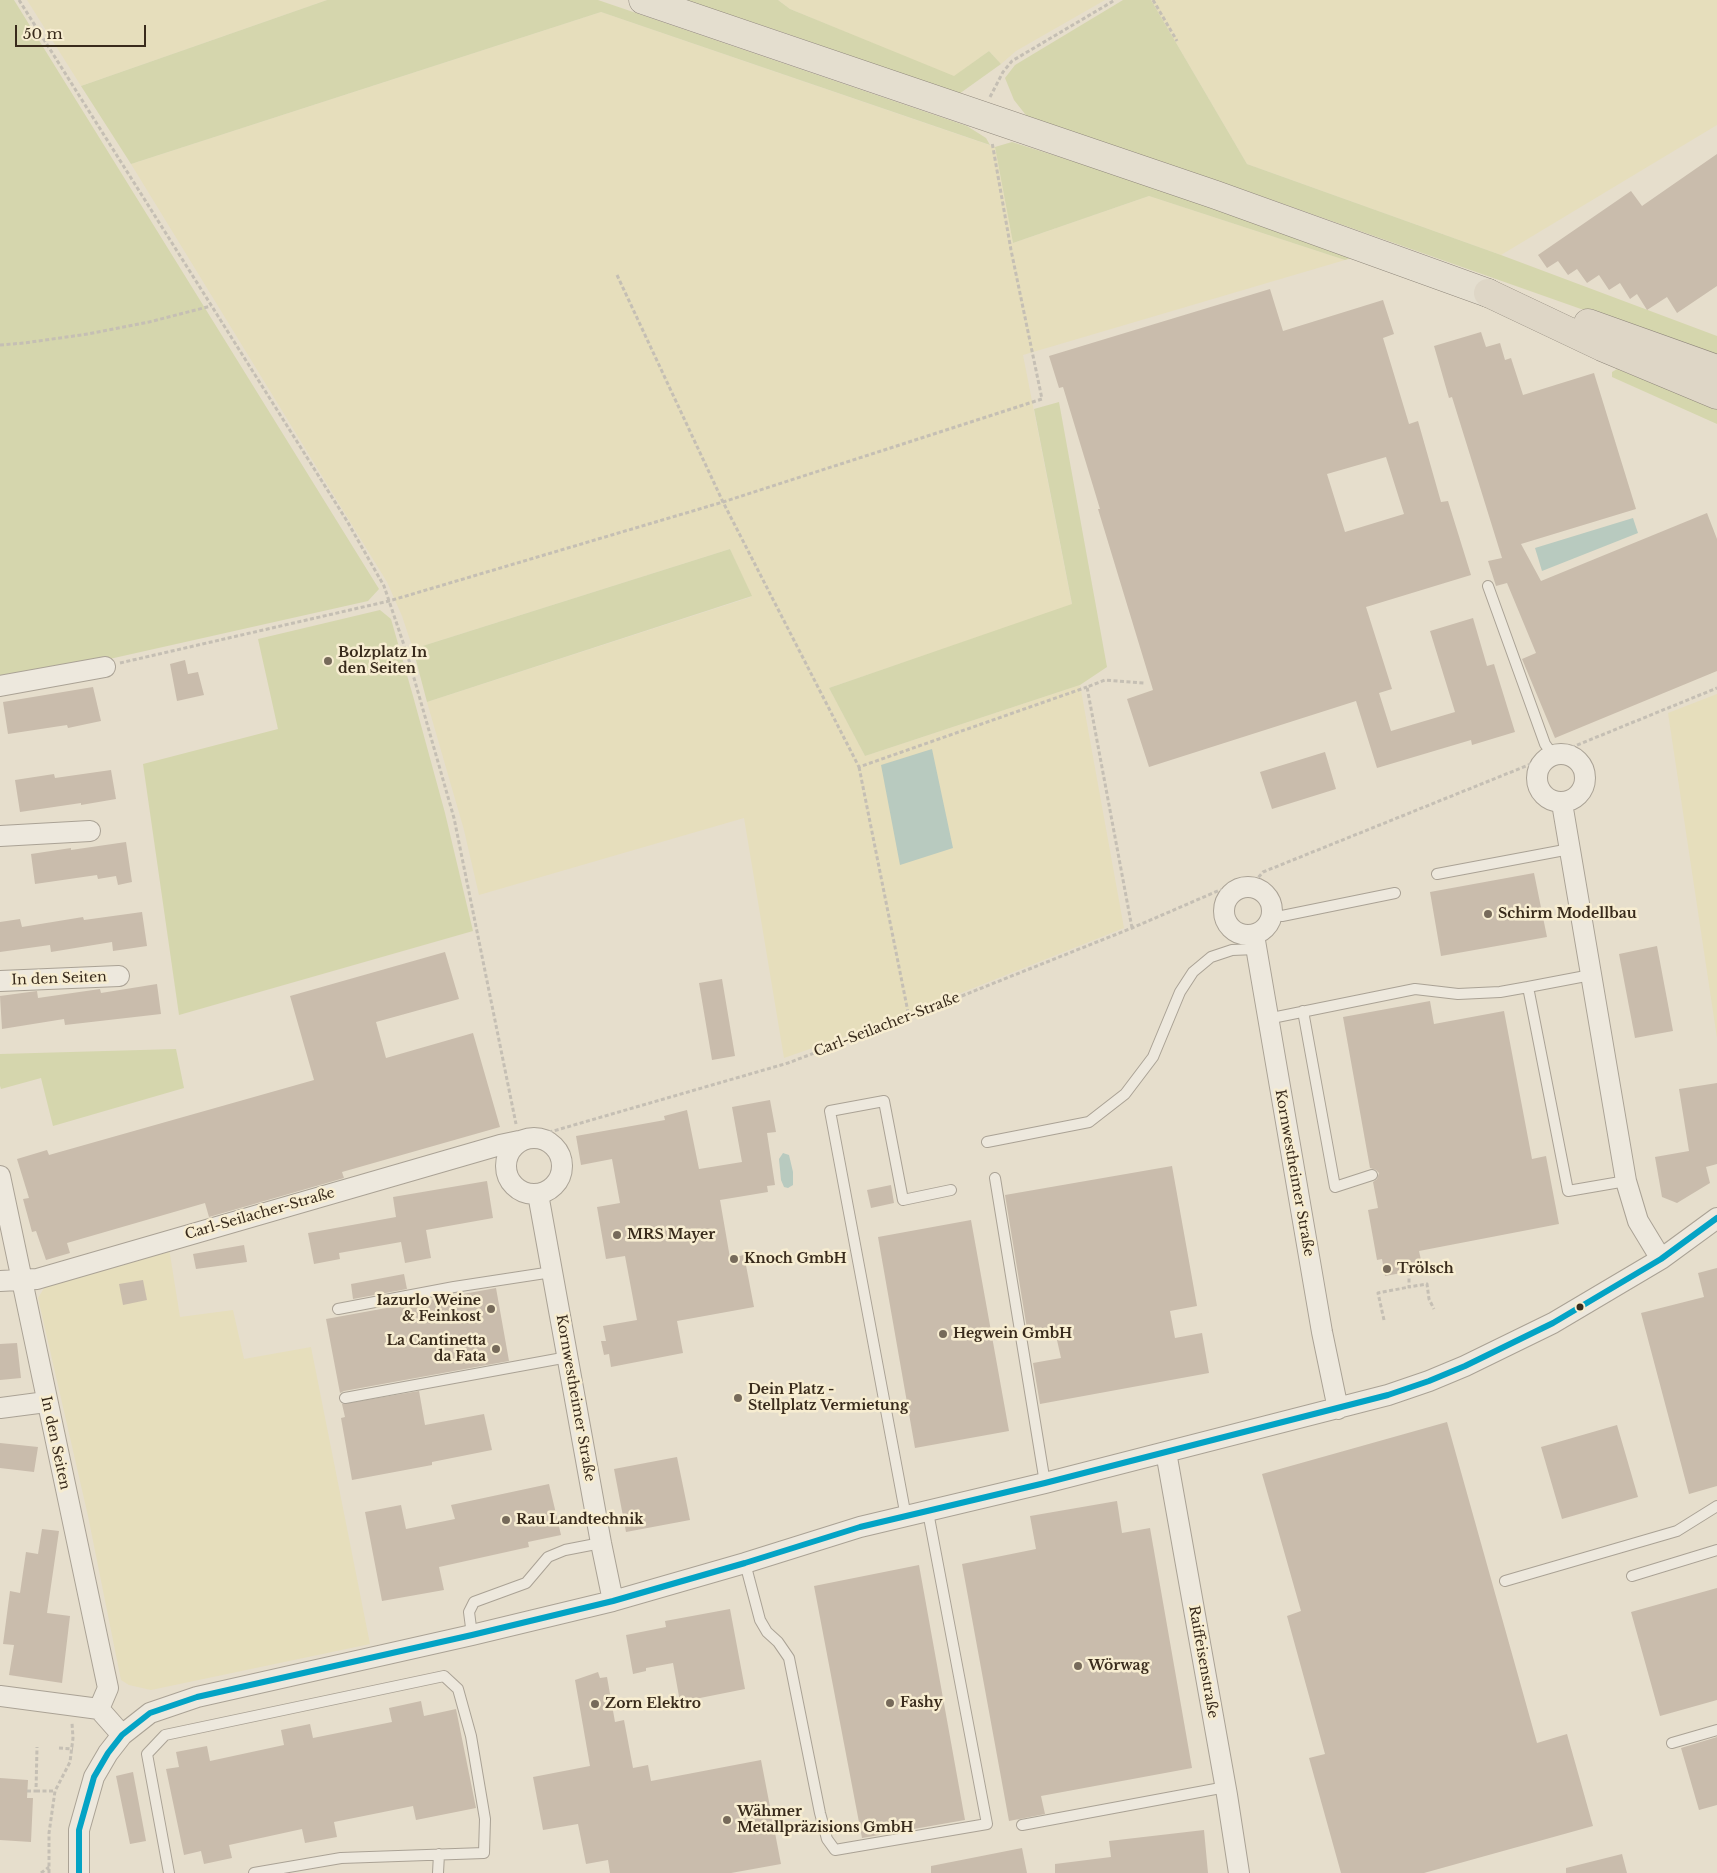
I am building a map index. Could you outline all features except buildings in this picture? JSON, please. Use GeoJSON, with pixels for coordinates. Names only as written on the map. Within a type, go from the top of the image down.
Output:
{"type":"FeatureCollection","features":[{"type":"Feature","properties":{"kind":"highway"},"geometry":{"type":"LineString","coordinates":[[1488,293],[1606,328],[1717,369]]}},
{"type":"Feature","properties":{"kind":"highway"},"geometry":{"type":"LineString","coordinates":[[1488,293],[1602,347],[1717,395]]}},
{"type":"Feature","properties":{"kind":"main road"},"geometry":{"type":"LineString","coordinates":[[643,0],[1216,195],[1488,293]]}},
{"type":"Feature","properties":{"kind":"street"},"geometry":{"type":"LineString","coordinates":[[0,686],[105,667]]}},
{"type":"Feature","properties":{"kind":"street"},"geometry":{"type":"LineString","coordinates":[[1569,755],[1577,759],[1582,766],[1586,782],[1578,797],[1571,801],[1562,803],[1548,799],[1538,787],[1537,779],[1541,765],[1553,756],[1569,755]]}},
{"type":"Feature","properties":{"kind":"street"},"geometry":{"type":"LineString","coordinates":[[1562,803],[1626,1182],[1638,1221],[1661,1259]]}},
{"type":"Feature","properties":{"kind":"street"},"geometry":{"type":"LineString","coordinates":[[0,836],[90,831]]}},
{"type":"Feature","properties":{"kind":"street"},"geometry":{"type":"LineString","coordinates":[[1241,890],[1261,891],[1269,899],[1272,910],[1270,921],[1255,942],[1233,931],[1226,922],[1223,912],[1225,901],[1241,890]]}},
{"type":"Feature","properties":{"kind":"street","name":"Kornwestheimer Straße"},"geometry":{"type":"LineString","coordinates":[[1255,942],[1324,1341],[1338,1409]]}},
{"type":"Feature","properties":{"kind":"street","name":"In den Seiten"},"geometry":{"type":"LineString","coordinates":[[0,981],[119,976]]}},
{"type":"Feature","properties":{"kind":"street"},"geometry":{"type":"LineString","coordinates":[[526,1139],[545,1139],[556,1146],[562,1157],[563,1169],[559,1181],[550,1190],[538,1194],[526,1193],[515,1187],[508,1177],[506,1164],[509,1152],[526,1139]]}},
{"type":"Feature","properties":{"kind":"street","name":"Carl-Seilacher-Straße"},"geometry":{"type":"LineString","coordinates":[[0,1281],[37,1279],[490,1147],[526,1139]]}},
{"type":"Feature","properties":{"kind":"street","name":"In den Seiten"},"geometry":{"type":"LineString","coordinates":[[1,1186],[108,1688],[99,1709]]}},
{"type":"Feature","properties":{"kind":"street","name":"Kornwestheimer Straße"},"geometry":{"type":"LineString","coordinates":[[538,1194],[613,1601]]}},
{"type":"Feature","properties":{"kind":"street"},"geometry":{"type":"LineString","coordinates":[[79,1873],[79,1830],[94,1777],[108,1753],[122,1735],[150,1713],[197,1697],[613,1601],[860,1527],[1046,1483],[1388,1395],[1429,1381],[1464,1366],[1553,1323],[1661,1259],[1717,1218]]}},
{"type":"Feature","properties":{"kind":"street"},"geometry":{"type":"LineString","coordinates":[[0,1408],[46,1402]]}},
{"type":"Feature","properties":{"kind":"street","name":"Raiffeisenstraße"},"geometry":{"type":"LineString","coordinates":[[1166,1452],[1226,1787],[1239,1873]]}},
{"type":"Feature","properties":{"kind":"street"},"geometry":{"type":"LineString","coordinates":[[0,1696],[99,1709],[122,1735]]}},
{"type":"Feature","properties":{"kind":"lane"},"geometry":{"type":"LineString","coordinates":[[1488,586],[1545,744],[1553,756]]}},
{"type":"Feature","properties":{"kind":"lane"},"geometry":{"type":"LineString","coordinates":[[1437,874],[1570,849]]}},
{"type":"Feature","properties":{"kind":"lane"},"geometry":{"type":"LineString","coordinates":[[1271,915],[1282,916],[1395,893]]}},
{"type":"Feature","properties":{"kind":"lane"},"geometry":{"type":"LineString","coordinates":[[987,1142],[1089,1122],[1125,1094],[1153,1056],[1180,992],[1193,972],[1211,957],[1255,942]]}},
{"type":"Feature","properties":{"kind":"lane"},"geometry":{"type":"LineString","coordinates":[[1267,1019],[1415,989],[1458,994],[1500,992],[1591,975]]}},
{"type":"Feature","properties":{"kind":"lane"},"geometry":{"type":"LineString","coordinates":[[1528,987],[1568,1191],[1626,1182]]}},
{"type":"Feature","properties":{"kind":"lane"},"geometry":{"type":"LineString","coordinates":[[1303,1012],[1335,1187],[1372,1175]]}},
{"type":"Feature","properties":{"kind":"lane"},"geometry":{"type":"LineString","coordinates":[[906,1516],[830,1110],[884,1101],[903,1200],[951,1190]]}},
{"type":"Feature","properties":{"kind":"lane"},"geometry":{"type":"LineString","coordinates":[[995,1178],[1046,1483]]}},
{"type":"Feature","properties":{"kind":"lane"},"geometry":{"type":"LineString","coordinates":[[338,1309],[454,1287],[552,1272]]}},
{"type":"Feature","properties":{"kind":"lane"},"geometry":{"type":"LineString","coordinates":[[346,1398],[568,1357]]}},
{"type":"Feature","properties":{"kind":"lane"},"geometry":{"type":"LineString","coordinates":[[1505,1581],[1677,1531],[1717,1506]]}},
{"type":"Feature","properties":{"kind":"lane"},"geometry":{"type":"LineString","coordinates":[[745,1563],[760,1620],[788,1658],[820,1813],[827,1839],[835,1850],[987,1824],[928,1512]]}},
{"type":"Feature","properties":{"kind":"lane"},"geometry":{"type":"LineString","coordinates":[[472,1635],[469,1612],[474,1602],[526,1583],[548,1557],[565,1550],[601,1543]]}},
{"type":"Feature","properties":{"kind":"lane"},"geometry":{"type":"LineString","coordinates":[[1632,1576],[1717,1550]]}},
{"type":"Feature","properties":{"kind":"lane"},"geometry":{"type":"LineString","coordinates":[[168,1873],[147,1754],[165,1735],[444,1676],[458,1689],[471,1736],[486,1819],[484,1853],[341,1858],[254,1873]]}},
{"type":"Feature","properties":{"kind":"lane"},"geometry":{"type":"LineString","coordinates":[[1672,1743],[1717,1730]]}},
{"type":"Feature","properties":{"kind":"lane"},"geometry":{"type":"LineString","coordinates":[[1022,1825],[1226,1787]]}},
{"type":"Feature","properties":{"kind":"lane"},"geometry":{"type":"LineString","coordinates":[[438,1873],[439,1854]]}},
{"type":"Feature","properties":{"kind":"path"},"geometry":{"type":"LineString","coordinates":[[19,0],[346,521],[384,586],[408,657],[454,818],[526,1139]]}},
{"type":"Feature","properties":{"kind":"path"},"geometry":{"type":"LineString","coordinates":[[105,667],[389,601],[723,502],[1042,399],[1011,250],[987,118],[987,102],[1003,72],[1012,61],[1115,0]]}},
{"type":"Feature","properties":{"kind":"path"},"geometry":{"type":"LineString","coordinates":[[1153,0],[1177,41]]}},
{"type":"Feature","properties":{"kind":"path"},"geometry":{"type":"LineString","coordinates":[[617,275],[723,502],[859,768],[909,1017]]}},
{"type":"Feature","properties":{"kind":"path"},"geometry":{"type":"LineString","coordinates":[[0,345],[88,334],[149,322],[211,306]]}},
{"type":"Feature","properties":{"kind":"path"},"geometry":{"type":"LineString","coordinates":[[859,768],[1105,680],[1144,683]]}},
{"type":"Feature","properties":{"kind":"path"},"geometry":{"type":"LineString","coordinates":[[1087,687],[1132,928]]}},
{"type":"Feature","properties":{"kind":"path"},"geometry":{"type":"LineString","coordinates":[[1241,890],[1263,872],[1717,688]]}},
{"type":"Feature","properties":{"kind":"path","name":"Carl-Seilacher-Straße"},"geometry":{"type":"LineString","coordinates":[[526,1139],[788,1063],[1132,928],[1220,890],[1241,890]]}},
{"type":"Feature","properties":{"kind":"path"},"geometry":{"type":"LineString","coordinates":[[1409,1272],[1409,1287]]}},
{"type":"Feature","properties":{"kind":"path"},"geometry":{"type":"LineString","coordinates":[[1384,1320],[1378,1293],[1427,1284],[1429,1299],[1434,1309]]}},
{"type":"Feature","properties":{"kind":"path"},"geometry":{"type":"LineString","coordinates":[[49,1873],[49,1833],[55,1792],[66,1773],[72,1749],[73,1726],[68,1706]]}},
{"type":"Feature","properties":{"kind":"path"},"geometry":{"type":"LineString","coordinates":[[36,1791],[38,1748]]}},
{"type":"Feature","properties":{"kind":"path"},"geometry":{"type":"LineString","coordinates":[[59,1748],[72,1749]]}},
{"type":"Feature","properties":{"kind":"path"},"geometry":{"type":"LineString","coordinates":[[28,1790],[55,1792]]}},
{"type":"Feature","properties":{"kind":"path"},"geometry":{"type":"LineString","coordinates":[[41,1873],[49,1867]]}},
{"type":"Feature","properties":{"kind":"shaded area"},"geometry":{"type":"Polygon","coordinates":[[[27,0],[327,0],[81,86],[27,0]]]}},
{"type":"Feature","properties":{"kind":"shaded area"},"geometry":{"type":"Polygon","coordinates":[[[778,0],[1105,0],[1016,51],[1001,64],[989,51],[954,77],[790,9],[778,0]]]}},
{"type":"Feature","properties":{"kind":"shaded area"},"geometry":{"type":"Polygon","coordinates":[[[1151,0],[1717,0],[1717,125],[1501,255],[1247,164],[1151,0]]]}},
{"type":"Feature","properties":{"kind":"shaded area"},"geometry":{"type":"Polygon","coordinates":[[[601,12],[995,147],[1013,243],[1149,196],[1345,260],[1023,355],[1072,605],[829,688],[865,756],[1080,685],[1124,928],[898,1018],[784,1058],[744,818],[479,895],[464,830],[427,702],[751,597],[730,549],[413,649],[402,616],[387,582],[131,164],[601,12]]]}},
{"type":"Feature","properties":{"kind":"shaded area"},"geometry":{"type":"Polygon","coordinates":[[[1633,518],[1638,533],[1542,571],[1535,548],[1633,518]]]}},
{"type":"Feature","properties":{"kind":"shaded area"},"geometry":{"type":"Polygon","coordinates":[[[1717,694],[1717,1038],[1668,713],[1717,694]]]}},
{"type":"Feature","properties":{"kind":"shaded area"},"geometry":{"type":"Polygon","coordinates":[[[932,749],[953,848],[900,865],[881,765],[932,749]]]}},
{"type":"Feature","properties":{"kind":"shaded area"},"geometry":{"type":"Polygon","coordinates":[[[783,1153],[789,1155],[793,1172],[793,1185],[788,1188],[784,1187],[781,1180],[779,1159],[783,1153]]]}},
{"type":"Feature","properties":{"kind":"shaded area"},"geometry":{"type":"Polygon","coordinates":[[[169,1248],[180,1317],[233,1310],[244,1359],[311,1347],[370,1644],[151,1690],[129,1685],[121,1680],[88,1516],[38,1298],[44,1288],[57,1280],[169,1248]]]}},
{"type":"Feature","properties":{"kind":"green space"},"geometry":{"type":"Polygon","coordinates":[[[0,0],[14,0],[379,589],[368,601],[105,660],[0,678],[0,0]]]}},
{"type":"Feature","properties":{"kind":"green space"},"geometry":{"type":"Polygon","coordinates":[[[327,0],[598,0],[967,126],[986,138],[990,145],[601,12],[131,164],[81,86],[327,0]]]}},
{"type":"Feature","properties":{"kind":"green space"},"geometry":{"type":"Polygon","coordinates":[[[685,0],[778,0],[790,9],[954,76],[989,51],[1001,64],[959,94],[685,0]]]}},
{"type":"Feature","properties":{"kind":"green space"},"geometry":{"type":"Polygon","coordinates":[[[1123,0],[1151,0],[1247,164],[1501,255],[1717,336],[1717,357],[1241,189],[1029,119],[1014,100],[1005,78],[1015,65],[1123,0]]]}},
{"type":"Feature","properties":{"kind":"green space"},"geometry":{"type":"Polygon","coordinates":[[[1012,142],[1224,209],[1351,258],[1345,260],[1149,196],[1013,243],[995,147],[1012,142]]]}},
{"type":"Feature","properties":{"kind":"green space"},"geometry":{"type":"Polygon","coordinates":[[[1617,369],[1717,409],[1717,424],[1612,377],[1612,372],[1617,369]]]}},
{"type":"Feature","properties":{"kind":"green space"},"geometry":{"type":"Polygon","coordinates":[[[1059,402],[1107,667],[1080,685],[865,756],[829,688],[1072,604],[1034,409],[1059,402]]]}},
{"type":"Feature","properties":{"kind":"green space"},"geometry":{"type":"Polygon","coordinates":[[[730,549],[752,596],[427,702],[413,649],[730,549]]]}},
{"type":"Feature","properties":{"kind":"green space"},"geometry":{"type":"Polygon","coordinates":[[[380,610],[391,619],[445,813],[473,931],[179,1015],[143,764],[278,729],[258,639],[380,610]]]}},
{"type":"Feature","properties":{"kind":"green space"},"geometry":{"type":"Polygon","coordinates":[[[176,1049],[184,1088],[53,1126],[41,1078],[1,1089],[0,1086],[0,1054],[176,1049]]]}},
{"type":"Feature","properties":{"kind":"transit line"},"geometry":{"type":"LineString","coordinates":[[79,1873],[79,1830],[94,1777],[108,1753],[122,1735],[150,1713],[197,1697],[613,1601],[860,1527],[1045,1483],[1388,1395],[1465,1366],[1553,1323],[1661,1259],[1717,1218]]}},
{"type":"Feature","properties":{"kind":"place","name":"Bolzplatz In den Seiten"},"geometry":{"type":"Point","coordinates":[328,661]}},
{"type":"Feature","properties":{"kind":"place","name":"Schirm Modellbau"},"geometry":{"type":"Point","coordinates":[1488,914]}},
{"type":"Feature","properties":{"kind":"place","name":"MRS Mayer"},"geometry":{"type":"Point","coordinates":[617,1235]}},
{"type":"Feature","properties":{"kind":"place","name":"Knoch GmbH"},"geometry":{"type":"Point","coordinates":[734,1259]}},
{"type":"Feature","properties":{"kind":"place","name":"Trölsch"},"geometry":{"type":"Point","coordinates":[1387,1269]}},
{"type":"Feature","properties":{"kind":"place","name":"Iazurlo Weine & Feinkost"},"geometry":{"type":"Point","coordinates":[491,1309]}},
{"type":"Feature","properties":{"kind":"place","name":"Hegwein GmbH"},"geometry":{"type":"Point","coordinates":[943,1334]}},
{"type":"Feature","properties":{"kind":"place","name":"La Cantinetta da Fata"},"geometry":{"type":"Point","coordinates":[496,1349]}},
{"type":"Feature","properties":{"kind":"place","name":"Dein Platz - Stellplatz Vermietung"},"geometry":{"type":"Point","coordinates":[738,1398]}},
{"type":"Feature","properties":{"kind":"place","name":"Rau Landtechnik"},"geometry":{"type":"Point","coordinates":[506,1520]}},
{"type":"Feature","properties":{"kind":"place","name":"Wörwag"},"geometry":{"type":"Point","coordinates":[1078,1666]}},
{"type":"Feature","properties":{"kind":"place","name":"Fashy"},"geometry":{"type":"Point","coordinates":[890,1703]}},
{"type":"Feature","properties":{"kind":"place","name":"Zorn Elektro"},"geometry":{"type":"Point","coordinates":[595,1704]}},
{"type":"Feature","properties":{"kind":"place","name":"Wähmer Metallpräzisions GmbH"},"geometry":{"type":"Point","coordinates":[727,1820]}}]}
